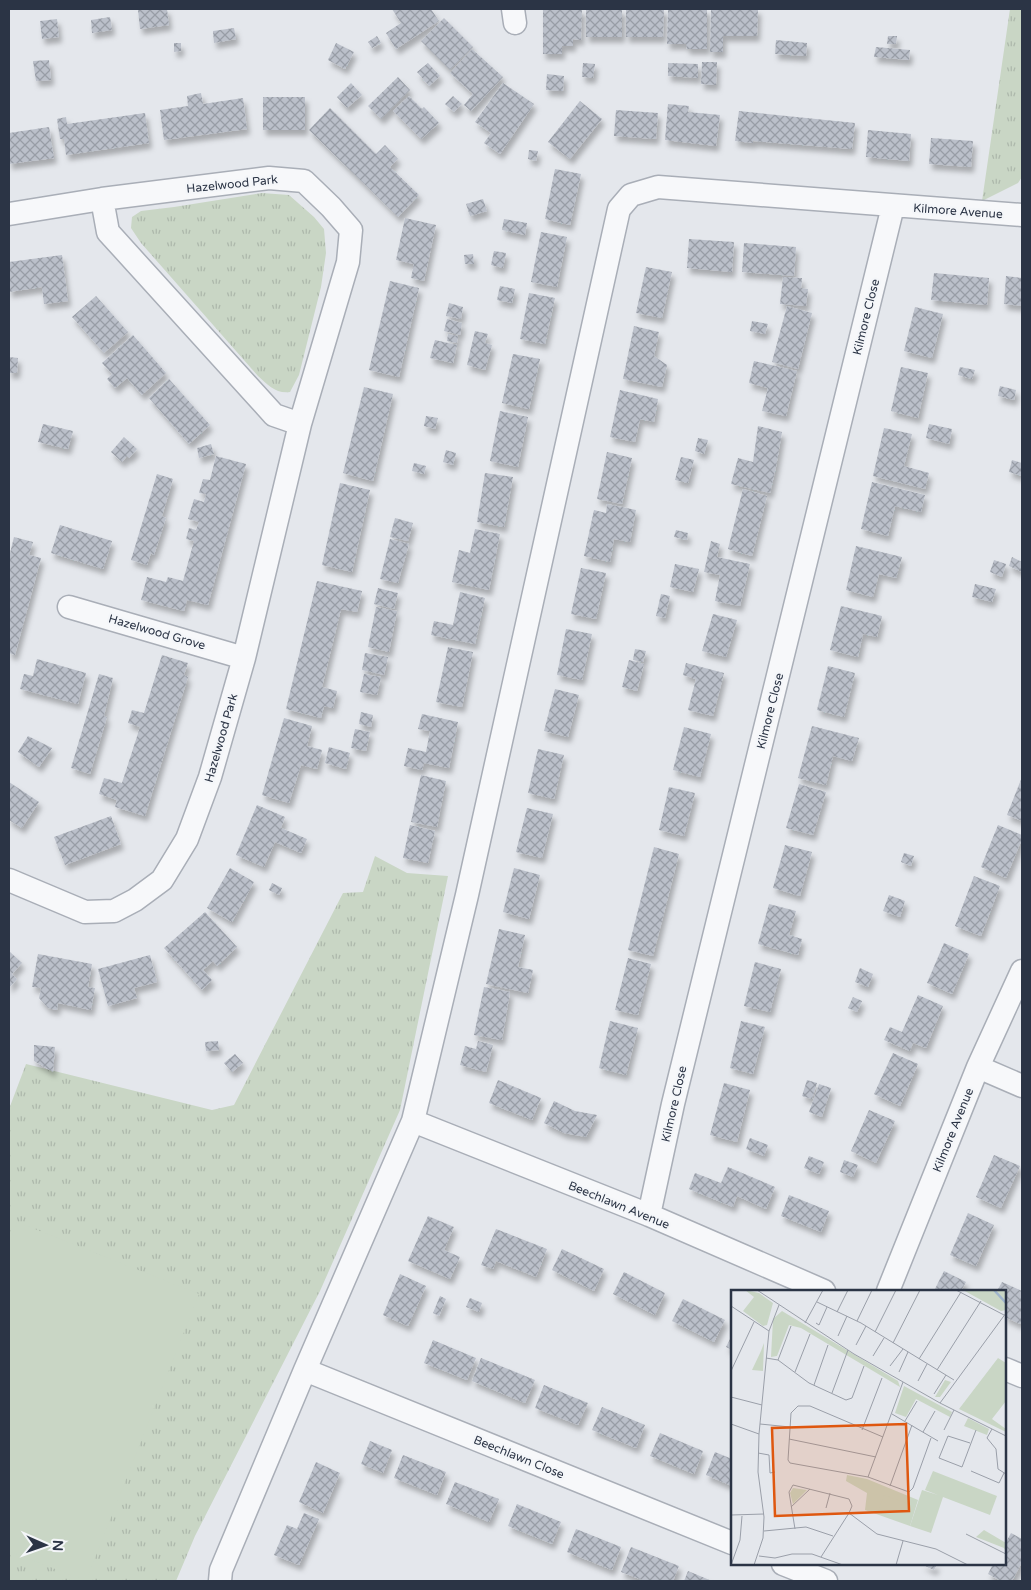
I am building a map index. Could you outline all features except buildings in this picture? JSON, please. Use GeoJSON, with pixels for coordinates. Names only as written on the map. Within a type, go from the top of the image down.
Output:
{"type":"FeatureCollection","features":[{"type":"Feature","properties":{"kind":"street","name":"Hazelwood Park"},"geometry":{"type":"LineString","coordinates":[[9,214],[102,199],[269,178],[304,181],[351,230],[348,262],[300,424],[244,658],[210,777],[187,839],[162,880],[135,900],[114,911],[85,912],[9,880]]}},
{"type":"Feature","properties":{"kind":"street","name":"Kilmore Avenue"},"geometry":{"type":"LineString","coordinates":[[220,1581],[221,1570],[305,1370],[414,1121],[619,209],[631,195],[658,187],[1022,215]]}},
{"type":"Feature","properties":{"kind":"street"},"geometry":{"type":"LineString","coordinates":[[102,199],[108,232],[274,415],[300,424]]}},
{"type":"Feature","properties":{"kind":"street","name":"Kilmore Close"},"geometry":{"type":"LineString","coordinates":[[649,1216],[676,1094],[893,206]]}},
{"type":"Feature","properties":{"kind":"street","name":"Hazelwood Grove"},"geometry":{"type":"LineString","coordinates":[[69,606],[244,658]]}},
{"type":"Feature","properties":{"kind":"street","name":"Kilmore Avenue"},"geometry":{"type":"LineString","coordinates":[[888,1290],[978,1067],[1022,971]]}},
{"type":"Feature","properties":{"kind":"street"},"geometry":{"type":"LineString","coordinates":[[978,1067],[1022,1086]]}},
{"type":"Feature","properties":{"kind":"street","name":"Beechlawn Avenue"},"geometry":{"type":"LineString","coordinates":[[414,1121],[649,1216],[822,1290]]}},
{"type":"Feature","properties":{"kind":"street"},"geometry":{"type":"LineString","coordinates":[[1006,1369],[1022,1376]]}},
{"type":"Feature","properties":{"kind":"street","name":"Beechlawn Close"},"geometry":{"type":"LineString","coordinates":[[305,1370],[731,1543]]}},
{"type":"Feature","properties":{"kind":"street"},"geometry":{"type":"LineString","coordinates":[[786,1565],[826,1581]]}},
{"type":"Feature","properties":{"kind":"green space"},"geometry":{"type":"Polygon","coordinates":[[[1010,9],[1022,9],[1022,177],[1018,183],[982,201],[1010,9]]]}},
{"type":"Feature","properties":{"kind":"green space"},"geometry":{"type":"Polygon","coordinates":[[[262,193],[289,195],[314,217],[324,229],[326,253],[321,287],[299,375],[290,392],[276,390],[258,376],[141,243],[131,228],[132,217],[141,211],[262,193]]]}},
{"type":"Feature","properties":{"kind":"green space"},"geometry":{"type":"Polygon","coordinates":[[[375,856],[407,873],[448,876],[400,1110],[320,1291],[195,1536],[176,1581],[9,1581],[9,1109],[26,1064],[212,1110],[234,1105],[343,893],[363,892],[375,856]]]}},
{"type":"Feature","properties":{"kind":"green space"},"geometry":{"type":"Polygon","coordinates":[[[17,1222],[199,1294],[86,1581],[9,1551],[9,1244],[17,1222]]]}}]}
